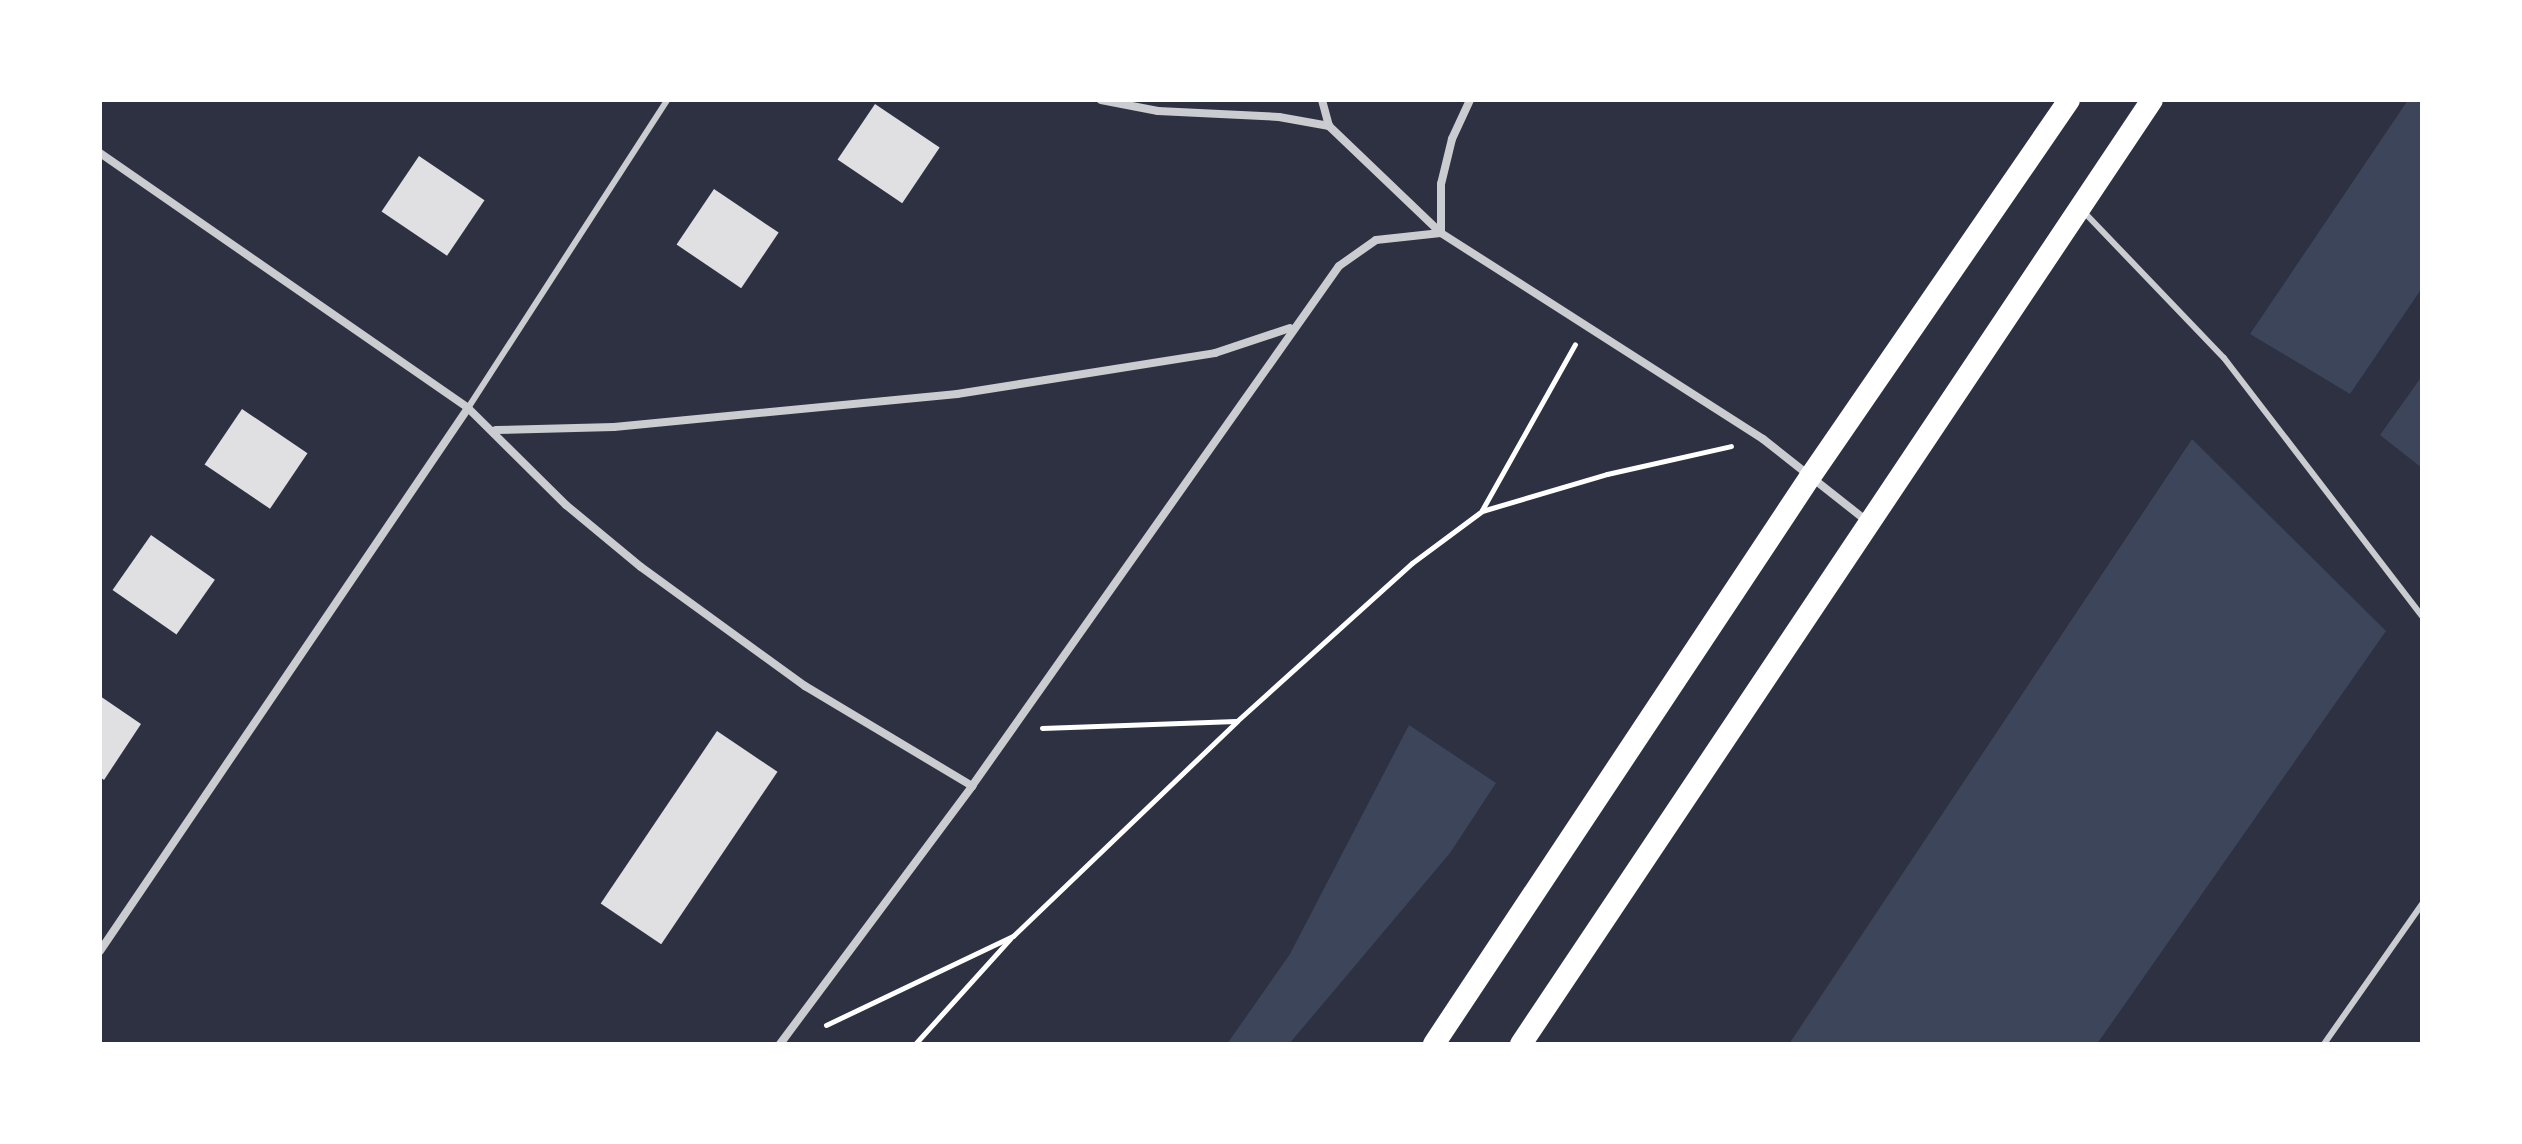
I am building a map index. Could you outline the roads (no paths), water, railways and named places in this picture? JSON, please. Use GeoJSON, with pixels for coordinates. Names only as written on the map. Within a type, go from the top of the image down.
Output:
{"type":"FeatureCollection","features":[{"type":"Feature","properties":{"kind":"highway"},"geometry":{"type":"LineString","coordinates":[[1434,1044],[1810,477],[2069,100]]}},
{"type":"Feature","properties":{"kind":"highway"},"geometry":{"type":"LineString","coordinates":[[1521,1044],[2152,100]]}},
{"type":"Feature","properties":{"kind":"street"},"geometry":{"type":"LineString","coordinates":[[1101,100],[1158,111],[1279,117],[1329,126]]}},
{"type":"Feature","properties":{"kind":"street"},"geometry":{"type":"LineString","coordinates":[[1322,100],[1329,126],[1441,233],[1763,439],[1868,522]]}},
{"type":"Feature","properties":{"kind":"street"},"geometry":{"type":"LineString","coordinates":[[1441,233],[1441,184],[1452,139],[1470,100]]}},
{"type":"Feature","properties":{"kind":"street"},"geometry":{"type":"LineString","coordinates":[[100,153],[468,408],[496,430],[566,505],[641,567],[805,686],[972,786]]}},
{"type":"Feature","properties":{"kind":"street"},"geometry":{"type":"LineString","coordinates":[[780,1044],[972,786],[1291,328],[1339,266],[1376,240],[1441,233]]}},
{"type":"Feature","properties":{"kind":"street"},"geometry":{"type":"LineString","coordinates":[[496,430],[614,427],[957,394],[1215,353],[1291,328]]}},
{"type":"Feature","properties":{"kind":"street"},"geometry":{"type":"LineString","coordinates":[[100,951],[468,408]]}},
{"type":"Feature","properties":{"kind":"lane"},"geometry":{"type":"LineString","coordinates":[[468,408],[667,100]]}},
{"type":"Feature","properties":{"kind":"lane"},"geometry":{"type":"LineString","coordinates":[[2080,207],[2224,358],[2422,616]]}},
{"type":"Feature","properties":{"kind":"lane"},"geometry":{"type":"LineString","coordinates":[[2324,1044],[2422,904]]}}]}
